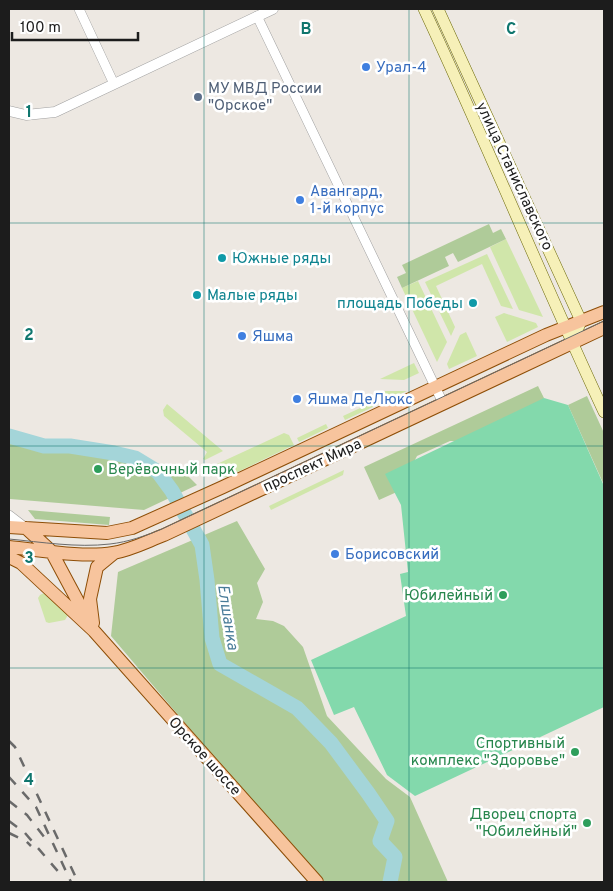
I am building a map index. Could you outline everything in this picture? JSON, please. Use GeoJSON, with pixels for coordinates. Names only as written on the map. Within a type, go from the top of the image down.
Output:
{"type":"FeatureCollection","features":[{"type":"Feature","properties":{"kind":"main road","name":"улица Станиславского"},"geometry":{"type":"LineString","coordinates":[[424,9],[604,412]]}},
{"type":"Feature","properties":{"kind":"main road","name":"улица Станиславского"},"geometry":{"type":"LineString","coordinates":[[438,9],[581,321]]}},
{"type":"Feature","properties":{"kind":"main road","name":"проспект Мира"},"geometry":{"type":"LineString","coordinates":[[9,526],[107,533],[132,528],[435,386],[604,312]]}},
{"type":"Feature","properties":{"kind":"main road"},"geometry":{"type":"LineString","coordinates":[[572,343],[581,321]]}},
{"type":"Feature","properties":{"kind":"main road","name":"проспект Мира"},"geometry":{"type":"LineString","coordinates":[[9,547],[93,554],[114,553],[164,535],[604,328]]}},
{"type":"Feature","properties":{"kind":"main road"},"geometry":{"type":"LineString","coordinates":[[26,528],[51,551],[94,631]]}},
{"type":"Feature","properties":{"kind":"main road"},"geometry":{"type":"LineString","coordinates":[[94,631],[90,599],[97,567],[114,553]]}},
{"type":"Feature","properties":{"kind":"main road"},"geometry":{"type":"LineString","coordinates":[[9,557],[20,563],[94,631]]}},
{"type":"Feature","properties":{"kind":"main road","name":"Орское шоссе"},"geometry":{"type":"LineString","coordinates":[[94,631],[317,882]]}},
{"type":"Feature","properties":{"kind":"street"},"geometry":{"type":"LineString","coordinates":[[79,9],[114,84]]}},
{"type":"Feature","properties":{"kind":"street"},"geometry":{"type":"LineString","coordinates":[[9,111],[26,115],[55,112],[273,9]]}},
{"type":"Feature","properties":{"kind":"street"},"geometry":{"type":"LineString","coordinates":[[257,16],[443,403]]}},
{"type":"Feature","properties":{"kind":"street"},"geometry":{"type":"LineString","coordinates":[[9,515],[26,528]]}},
{"type":"Feature","properties":{"kind":"green space"},"geometry":{"type":"Polygon","coordinates":[[[489,224],[493,233],[501,229],[506,239],[458,262],[453,253],[445,257],[449,266],[402,288],[397,277],[406,273],[402,265],[489,224]]]}},
{"type":"Feature","properties":{"kind":"green space"},"geometry":{"type":"Polygon","coordinates":[[[506,239],[543,317],[519,310],[490,247],[506,239]]]}},
{"type":"Feature","properties":{"kind":"green space"},"geometry":{"type":"Polygon","coordinates":[[[487,254],[513,309],[501,306],[482,264],[436,286],[455,327],[451,336],[425,282],[487,254]]]}},
{"type":"Feature","properties":{"kind":"green space"},"geometry":{"type":"Polygon","coordinates":[[[418,281],[447,342],[437,362],[402,288],[418,281]]]}},
{"type":"Feature","properties":{"kind":"green space"},"geometry":{"type":"Polygon","coordinates":[[[504,313],[536,323],[538,327],[507,342],[495,317],[504,313]]]}},
{"type":"Feature","properties":{"kind":"green space"},"geometry":{"type":"Polygon","coordinates":[[[466,332],[477,356],[449,369],[447,364],[460,335],[466,332]]]}},
{"type":"Feature","properties":{"kind":"green space"},"geometry":{"type":"Polygon","coordinates":[[[414,363],[419,373],[404,380],[380,379],[414,363]]]}},
{"type":"Feature","properties":{"kind":"green space"},"geometry":{"type":"Polygon","coordinates":[[[538,386],[544,398],[535,418],[490,441],[450,441],[417,456],[399,491],[379,500],[364,467],[538,386]]]}},
{"type":"Feature","properties":{"kind":"green space"},"geometry":{"type":"Polygon","coordinates":[[[375,391],[407,391],[381,403],[375,391]]]}},
{"type":"Feature","properties":{"kind":"green space"},"geometry":{"type":"Polygon","coordinates":[[[587,396],[604,433],[604,485],[568,405],[587,396]]]}},
{"type":"Feature","properties":{"kind":"green space","name":"Юбилейный"},"geometry":{"type":"Polygon","coordinates":[[[544,398],[568,405],[604,486],[604,707],[415,796],[387,775],[354,707],[334,715],[311,660],[406,616],[400,574],[408,572],[401,505],[385,474],[544,398]]]}},
{"type":"Feature","properties":{"kind":"green space"},"geometry":{"type":"Polygon","coordinates":[[[371,403],[373,407],[345,420],[343,416],[371,403]]]}},
{"type":"Feature","properties":{"kind":"green space"},"geometry":{"type":"Polygon","coordinates":[[[167,404],[223,451],[205,460],[203,459],[207,452],[164,416],[163,410],[167,404]]]}},
{"type":"Feature","properties":{"kind":"green space"},"geometry":{"type":"Polygon","coordinates":[[[326,424],[328,428],[299,442],[297,438],[326,424]]]}},
{"type":"Feature","properties":{"kind":"green space"},"geometry":{"type":"Polygon","coordinates":[[[284,433],[289,435],[294,445],[227,477],[221,476],[216,470],[217,464],[284,433]]]}},
{"type":"Feature","properties":{"kind":"green space"},"geometry":{"type":"Polygon","coordinates":[[[9,441],[22,445],[119,457],[166,475],[175,463],[197,485],[144,510],[10,499],[9,441]]]}},
{"type":"Feature","properties":{"kind":"green space"},"geometry":{"type":"Polygon","coordinates":[[[344,470],[343,475],[271,510],[269,506],[344,470]]]}},
{"type":"Feature","properties":{"kind":"green space"},"geometry":{"type":"Polygon","coordinates":[[[28,510],[110,517],[109,525],[35,519],[28,510]]]}},
{"type":"Feature","properties":{"kind":"green space"},"geometry":{"type":"Polygon","coordinates":[[[237,521],[265,569],[257,583],[263,602],[256,619],[273,621],[284,626],[303,647],[327,716],[386,779],[410,797],[448,882],[325,882],[208,750],[111,636],[118,572],[237,521]]]}},
{"type":"Feature","properties":{"kind":"green space"},"geometry":{"type":"Polygon","coordinates":[[[44,593],[50,594],[68,615],[65,620],[46,622],[38,598],[44,593]]]}},
{"type":"Feature","properties":{"kind":"waterway","name":"Елшанка"},"geometry":{"type":"LineString","coordinates":[[9,436],[44,446],[70,446],[135,458],[158,472],[172,491],[202,545],[212,638],[220,664],[297,708],[331,743],[387,821],[380,841],[395,857],[390,882]]}},
{"type":"Feature","properties":{"kind":"tram line"},"geometry":{"type":"LineString","coordinates":[[9,539],[59,544],[97,545],[123,542],[149,534],[604,321]]}},
{"type":"Feature","properties":{"kind":"railway"},"geometry":{"type":"LineString","coordinates":[[9,741],[15,747],[78,882]]}},
{"type":"Feature","properties":{"kind":"railway"},"geometry":{"type":"LineString","coordinates":[[9,777],[36,807],[71,882]]}},
{"type":"Feature","properties":{"kind":"railway"},"geometry":{"type":"LineString","coordinates":[[9,801],[27,815],[45,838]]}},
{"type":"Feature","properties":{"kind":"railway"},"geometry":{"type":"LineString","coordinates":[[9,821],[25,833],[62,876]]}},
{"type":"Feature","properties":{"kind":"railway"},"geometry":{"type":"LineString","coordinates":[[9,833],[26,841],[31,846]]}},
{"type":"Feature","properties":{"kind":"place","name":"Урал-4"},"geometry":{"type":"Point","coordinates":[366,67]}},
{"type":"Feature","properties":{"kind":"place","name":"МУ МВД России \"Орское\""},"geometry":{"type":"Point","coordinates":[198,97]}},
{"type":"Feature","properties":{"kind":"place","name":"Авангард, 1-й корпус"},"geometry":{"type":"Point","coordinates":[300,200]}},
{"type":"Feature","properties":{"kind":"place","name":"Южные ряды"},"geometry":{"type":"Point","coordinates":[222,258]}},
{"type":"Feature","properties":{"kind":"place","name":"Малые ряды"},"geometry":{"type":"Point","coordinates":[197,295]}},
{"type":"Feature","properties":{"kind":"place","name":"площадь Победы"},"geometry":{"type":"Point","coordinates":[473,303]}},
{"type":"Feature","properties":{"kind":"place","name":"Яшма"},"geometry":{"type":"Point","coordinates":[242,336]}},
{"type":"Feature","properties":{"kind":"place","name":"Яшма ДеЛюкс"},"geometry":{"type":"Point","coordinates":[297,399]}},
{"type":"Feature","properties":{"kind":"place","name":"Верёвочный парк"},"geometry":{"type":"Point","coordinates":[98,469]}},
{"type":"Feature","properties":{"kind":"place","name":"Борисовский"},"geometry":{"type":"Point","coordinates":[335,554]}},
{"type":"Feature","properties":{"kind":"place","name":"Юбилейный"},"geometry":{"type":"Point","coordinates":[503,595]}},
{"type":"Feature","properties":{"kind":"place","name":"Спортивный комплекс \"Здоровье\""},"geometry":{"type":"Point","coordinates":[575,752]}},
{"type":"Feature","properties":{"kind":"place","name":"Дворец спорта \"Юбилейный\""},"geometry":{"type":"Point","coordinates":[587,823]}}]}
